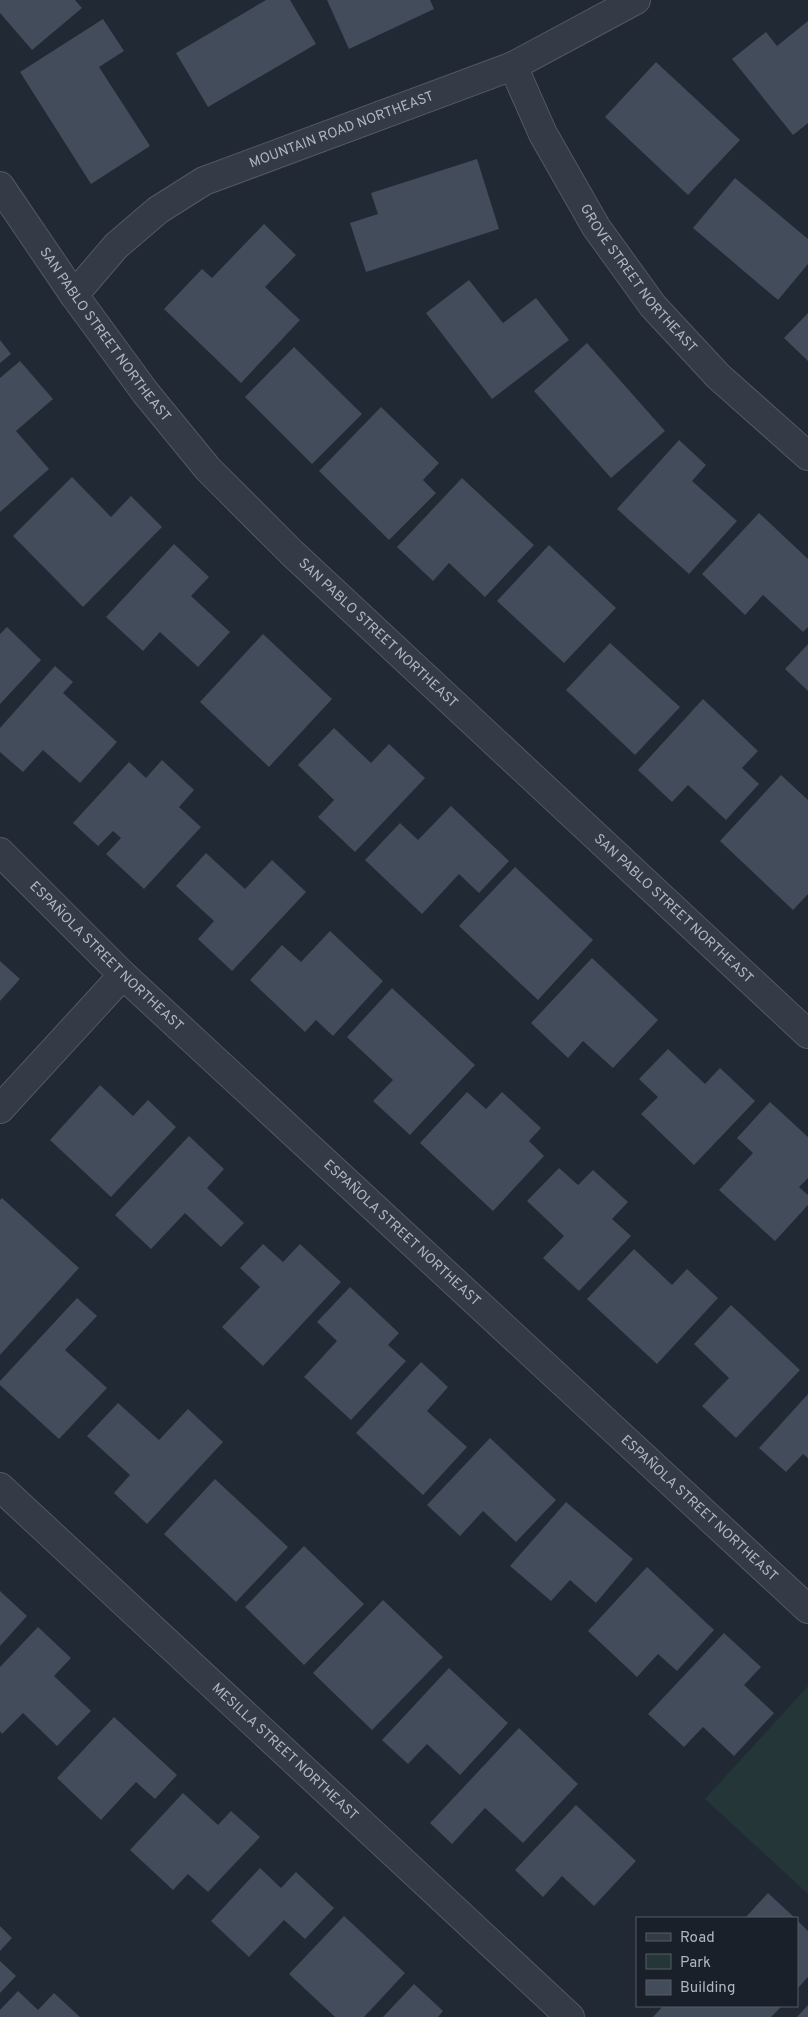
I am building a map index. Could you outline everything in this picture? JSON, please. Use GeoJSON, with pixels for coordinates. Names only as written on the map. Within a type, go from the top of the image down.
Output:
{"type":"FeatureCollection","features":[{"type":"Feature","properties":{"kind":"street","name":"MOUNTAIN ROAD NORTHEAST"},"geometry":{"type":"LineString","coordinates":[[74,295],[116,246],[158,210],[204,181],[513,66],[636,0]]}},
{"type":"Feature","properties":{"kind":"street","name":"GROVE STREET NORTHEAST"},"geometry":{"type":"LineString","coordinates":[[513,66],[543,134],[596,227],[653,306],[718,376],[808,456]]}},
{"type":"Feature","properties":{"kind":"street","name":"SAN PABLO STREET NORTHEAST"},"geometry":{"type":"LineString","coordinates":[[0,186],[74,295],[145,392],[208,469],[292,553],[808,1034]]}},
{"type":"Feature","properties":{"kind":"street","name":"ESPAÑOLA STREET NORTHEAST"},"geometry":{"type":"LineString","coordinates":[[0,852],[123,975],[808,1609]]}},
{"type":"Feature","properties":{"kind":"street"},"geometry":{"type":"LineString","coordinates":[[0,1109],[123,975]]}},
{"type":"Feature","properties":{"kind":"street","name":"MESILLA STREET NORTHEAST"},"geometry":{"type":"LineString","coordinates":[[0,1488],[570,2017]]}},
{"type":"Feature","properties":{"kind":"green space"},"geometry":{"type":"Polygon","coordinates":[[[808,1686],[808,1894],[705,1799],[808,1686]]]}},
{"type":"Feature","properties":{"kind":"building"},"geometry":{"type":"Polygon","coordinates":[[[0,0],[75,0],[82,8],[32,50],[0,13],[0,0]]]}},
{"type":"Feature","properties":{"kind":"building"},"geometry":{"type":"Polygon","coordinates":[[[266,0],[290,0],[316,44],[208,107],[176,53],[266,0]]]}},
{"type":"Feature","properties":{"kind":"building"},"geometry":{"type":"Polygon","coordinates":[[[327,0],[430,0],[434,9],[349,49],[327,0]]]}},
{"type":"Feature","properties":{"kind":"building"},"geometry":{"type":"Polygon","coordinates":[[[103,19],[124,51],[99,67],[150,146],[91,184],[20,72],[103,19]]]}},
{"type":"Feature","properties":{"kind":"building"},"geometry":{"type":"Polygon","coordinates":[[[808,21],[808,123],[793,135],[732,59],[766,32],[777,46],[808,21]]]}},
{"type":"Feature","properties":{"kind":"building"},"geometry":{"type":"Polygon","coordinates":[[[656,62],[740,140],[688,195],[605,117],[656,62]]]}},
{"type":"Feature","properties":{"kind":"building"},"geometry":{"type":"Polygon","coordinates":[[[477,159],[499,229],[366,272],[350,223],[378,214],[371,193],[477,159]]]}},
{"type":"Feature","properties":{"kind":"building"},"geometry":{"type":"Polygon","coordinates":[[[735,178],[808,239],[808,264],[778,300],[693,228],[735,178]]]}},
{"type":"Feature","properties":{"kind":"building"},"geometry":{"type":"Polygon","coordinates":[[[264,224],[296,255],[265,287],[300,320],[241,383],[164,309],[202,269],[212,278],[264,224]]]}},
{"type":"Feature","properties":{"kind":"building"},"geometry":{"type":"Polygon","coordinates":[[[469,280],[503,323],[536,298],[569,340],[492,399],[426,313],[469,280]]]}},
{"type":"Feature","properties":{"kind":"building"},"geometry":{"type":"Polygon","coordinates":[[[808,313],[808,361],[784,338],[808,313]]]}},
{"type":"Feature","properties":{"kind":"building"},"geometry":{"type":"Polygon","coordinates":[[[0,340],[11,354],[0,363],[0,340]]]}},
{"type":"Feature","properties":{"kind":"building"},"geometry":{"type":"Polygon","coordinates":[[[587,343],[665,431],[611,478],[534,391],[587,343]]]}},
{"type":"Feature","properties":{"kind":"building"},"geometry":{"type":"Polygon","coordinates":[[[294,347],[362,414],[312,464],[245,397],[294,347]]]}},
{"type":"Feature","properties":{"kind":"building"},"geometry":{"type":"Polygon","coordinates":[[[20,361],[53,399],[16,431],[49,469],[0,512],[0,378],[20,361]]]}},
{"type":"Feature","properties":{"kind":"building"},"geometry":{"type":"Polygon","coordinates":[[[381,407],[439,463],[423,480],[436,493],[389,540],[319,471],[381,407]]]}},
{"type":"Feature","properties":{"kind":"building"},"geometry":{"type":"Polygon","coordinates":[[[679,440],[706,465],[692,481],[737,521],[689,574],[617,509],[679,440]]]}},
{"type":"Feature","properties":{"kind":"building"},"geometry":{"type":"Polygon","coordinates":[[[72,477],[111,517],[131,496],[162,527],[83,607],[13,536],[72,477]]]}},
{"type":"Feature","properties":{"kind":"building"},"geometry":{"type":"Polygon","coordinates":[[[462,478],[534,545],[485,597],[449,563],[433,581],[397,547],[462,478]]]}},
{"type":"Feature","properties":{"kind":"building"},"geometry":{"type":"Polygon","coordinates":[[[759,513],[808,559],[808,627],[803,632],[763,595],[745,615],[702,574],[759,513]]]}},
{"type":"Feature","properties":{"kind":"building"},"geometry":{"type":"Polygon","coordinates":[[[174,544],[209,577],[191,596],[230,632],[198,667],[160,632],[143,651],[106,617],[174,544]]]}},
{"type":"Feature","properties":{"kind":"building"},"geometry":{"type":"Polygon","coordinates":[[[549,545],[616,608],[564,663],[497,601],[549,545]]]}},
{"type":"Feature","properties":{"kind":"building"},"geometry":{"type":"Polygon","coordinates":[[[7,627],[41,660],[0,704],[0,634],[7,627]]]}},
{"type":"Feature","properties":{"kind":"building"},"geometry":{"type":"Polygon","coordinates":[[[263,634],[332,699],[269,767],[200,702],[263,634]]]}},
{"type":"Feature","properties":{"kind":"building"},"geometry":{"type":"Polygon","coordinates":[[[610,643],[680,707],[635,755],[566,690],[610,643]]]}},
{"type":"Feature","properties":{"kind":"building"},"geometry":{"type":"Polygon","coordinates":[[[808,644],[808,691],[785,669],[808,644]]]}},
{"type":"Feature","properties":{"kind":"building"},"geometry":{"type":"Polygon","coordinates":[[[55,666],[73,682],[63,693],[117,742],[80,783],[43,750],[23,772],[0,752],[0,728],[55,666]]]}},
{"type":"Feature","properties":{"kind":"building"},"geometry":{"type":"Polygon","coordinates":[[[703,699],[758,751],[742,768],[759,784],[726,820],[688,785],[672,802],[638,770],[703,699]]]}},
{"type":"Feature","properties":{"kind":"building"},"geometry":{"type":"Polygon","coordinates":[[[334,728],[371,763],[389,744],[425,778],[355,852],[318,817],[334,800],[298,765],[334,728]]]}},
{"type":"Feature","properties":{"kind":"building"},"geometry":{"type":"Polygon","coordinates":[[[162,760],[194,790],[179,807],[201,827],[144,889],[106,854],[121,838],[113,831],[98,846],[73,823],[129,762],[146,778],[162,760]]]}},
{"type":"Feature","properties":{"kind":"building"},"geometry":{"type":"Polygon","coordinates":[[[781,775],[808,800],[808,894],[793,910],[720,841],[781,775]]]}},
{"type":"Feature","properties":{"kind":"building"},"geometry":{"type":"Polygon","coordinates":[[[451,806],[509,861],[479,893],[459,874],[422,914],[365,860],[400,823],[418,840],[451,806]]]}},
{"type":"Feature","properties":{"kind":"building"},"geometry":{"type":"Polygon","coordinates":[[[206,853],[245,889],[272,860],[306,892],[232,971],[198,939],[214,921],[176,886],[206,853]]]}},
{"type":"Feature","properties":{"kind":"building"},"geometry":{"type":"Polygon","coordinates":[[[515,867],[593,940],[538,1000],[459,926],[515,867]]]}},
{"type":"Feature","properties":{"kind":"building"},"geometry":{"type":"Polygon","coordinates":[[[330,931],[383,981],[333,1036],[316,1020],[305,1032],[250,980],[282,945],[301,962],[330,931]]]}},
{"type":"Feature","properties":{"kind":"building"},"geometry":{"type":"Polygon","coordinates":[[[592,958],[658,1020],[613,1068],[583,1041],[568,1058],[531,1023],[592,958]]]}},
{"type":"Feature","properties":{"kind":"building"},"geometry":{"type":"Polygon","coordinates":[[[0,961],[20,979],[0,1001],[0,961]]]}},
{"type":"Feature","properties":{"kind":"building"},"geometry":{"type":"Polygon","coordinates":[[[392,988],[475,1065],[410,1135],[373,1101],[393,1080],[347,1037],[392,988]]]}},
{"type":"Feature","properties":{"kind":"building"},"geometry":{"type":"Polygon","coordinates":[[[668,1049],[705,1084],[720,1068],[755,1101],[694,1165],[641,1114],[658,1097],[639,1079],[668,1049]]]}},
{"type":"Feature","properties":{"kind":"building"},"geometry":{"type":"Polygon","coordinates":[[[100,1085],[133,1116],[148,1100],[176,1127],[111,1197],[50,1140],[100,1085]]]}},
{"type":"Feature","properties":{"kind":"building"},"geometry":{"type":"Polygon","coordinates":[[[467,1092],[486,1109],[502,1092],[541,1128],[529,1141],[544,1156],[493,1211],[420,1143],[467,1092]]]}},
{"type":"Feature","properties":{"kind":"building"},"geometry":{"type":"Polygon","coordinates":[[[770,1102],[808,1137],[808,1178],[799,1187],[808,1195],[808,1205],[775,1241],[719,1190],[753,1153],[737,1138],[770,1102]]]}},
{"type":"Feature","properties":{"kind":"building"},"geometry":{"type":"Polygon","coordinates":[[[189,1136],[224,1169],[207,1188],[244,1223],[221,1247],[185,1213],[151,1249],[115,1215],[189,1136]]]}},
{"type":"Feature","properties":{"kind":"building"},"geometry":{"type":"Polygon","coordinates":[[[559,1168],[578,1185],[593,1170],[628,1202],[612,1219],[631,1236],[579,1291],[543,1258],[564,1236],[527,1201],[559,1168]]]}},
{"type":"Feature","properties":{"kind":"building"},"geometry":{"type":"Polygon","coordinates":[[[2,1198],[79,1268],[0,1355],[0,1200],[2,1198]]]}},
{"type":"Feature","properties":{"kind":"building"},"geometry":{"type":"Polygon","coordinates":[[[263,1244],[283,1262],[300,1244],[341,1282],[263,1366],[222,1327],[260,1287],[240,1268],[263,1244]]]}},
{"type":"Feature","properties":{"kind":"building"},"geometry":{"type":"Polygon","coordinates":[[[634,1249],[672,1285],[687,1269],[718,1298],[657,1364],[587,1299],[634,1249]]]}},
{"type":"Feature","properties":{"kind":"building"},"geometry":{"type":"Polygon","coordinates":[[[350,1287],[399,1333],[388,1345],[406,1361],[351,1420],[304,1377],[337,1341],[317,1322],[350,1287]]]}},
{"type":"Feature","properties":{"kind":"building"},"geometry":{"type":"Polygon","coordinates":[[[77,1298],[97,1316],[65,1350],[107,1388],[59,1439],[0,1385],[0,1381],[77,1298]]]}},
{"type":"Feature","properties":{"kind":"building"},"geometry":{"type":"Polygon","coordinates":[[[731,1305],[800,1370],[736,1438],[702,1406],[729,1378],[694,1344],[731,1305]]]}},
{"type":"Feature","properties":{"kind":"building"},"geometry":{"type":"Polygon","coordinates":[[[421,1362],[448,1387],[427,1411],[467,1447],[423,1495],[356,1433],[421,1362]]]}},
{"type":"Feature","properties":{"kind":"building"},"geometry":{"type":"Polygon","coordinates":[[[808,1394],[808,1458],[803,1454],[786,1472],[759,1448],[808,1394]]]}},
{"type":"Feature","properties":{"kind":"building"},"geometry":{"type":"Polygon","coordinates":[[[118,1403],[159,1440],[188,1409],[223,1442],[147,1524],[114,1493],[130,1475],[87,1436],[118,1403]]]}},
{"type":"Feature","properties":{"kind":"building"},"geometry":{"type":"Polygon","coordinates":[[[490,1438],[556,1500],[516,1542],[483,1511],[460,1536],[427,1505],[490,1438]]]}},
{"type":"Feature","properties":{"kind":"building"},"geometry":{"type":"Polygon","coordinates":[[[215,1479],[288,1547],[236,1602],[164,1534],[215,1479]]]}},
{"type":"Feature","properties":{"kind":"building"},"geometry":{"type":"Polygon","coordinates":[[[566,1502],[633,1559],[596,1603],[570,1580],[551,1601],[510,1566],[566,1502]]]}},
{"type":"Feature","properties":{"kind":"building"},"geometry":{"type":"Polygon","coordinates":[[[304,1546],[364,1604],[304,1665],[245,1607],[304,1546]]]}},
{"type":"Feature","properties":{"kind":"building"},"geometry":{"type":"Polygon","coordinates":[[[647,1567],[714,1630],[677,1671],[658,1654],[637,1677],[588,1631],[647,1567]]]}},
{"type":"Feature","properties":{"kind":"building"},"geometry":{"type":"Polygon","coordinates":[[[0,1591],[27,1616],[0,1646],[0,1591]]]}},
{"type":"Feature","properties":{"kind":"building"},"geometry":{"type":"Polygon","coordinates":[[[383,1600],[443,1657],[372,1730],[313,1673],[383,1600]]]}},
{"type":"Feature","properties":{"kind":"building"},"geometry":{"type":"Polygon","coordinates":[[[38,1627],[71,1658],[54,1676],[91,1711],[57,1746],[23,1713],[2,1734],[0,1731],[0,1667],[38,1627]]]}},
{"type":"Feature","properties":{"kind":"building"},"geometry":{"type":"Polygon","coordinates":[[[724,1633],[761,1667],[744,1685],[774,1713],[734,1756],[703,1727],[684,1747],[648,1714],[724,1633]]]}},
{"type":"Feature","properties":{"kind":"building"},"geometry":{"type":"Polygon","coordinates":[[[449,1668],[508,1723],[460,1775],[427,1744],[408,1764],[382,1740],[449,1668]]]}},
{"type":"Feature","properties":{"kind":"building"},"geometry":{"type":"Polygon","coordinates":[[[114,1717],[177,1775],[155,1799],[136,1782],[101,1820],[57,1778],[114,1717]]]}},
{"type":"Feature","properties":{"kind":"building"},"geometry":{"type":"Polygon","coordinates":[[[519,1728],[578,1784],[523,1843],[485,1808],[452,1844],[430,1823],[519,1728]]]}},
{"type":"Feature","properties":{"kind":"building"},"geometry":{"type":"Polygon","coordinates":[[[183,1793],[218,1825],[231,1811],[260,1837],[208,1892],[188,1874],[173,1890],[130,1850],[183,1793]]]}},
{"type":"Feature","properties":{"kind":"building"},"geometry":{"type":"Polygon","coordinates":[[[576,1805],[636,1861],[594,1906],[562,1876],[543,1897],[515,1870],[576,1805]]]}},
{"type":"Feature","properties":{"kind":"building"},"geometry":{"type":"Polygon","coordinates":[[[260,1868],[281,1888],[296,1872],[334,1908],[305,1939],[284,1920],[249,1957],[211,1921],[260,1868]]]}},
{"type":"Feature","properties":{"kind":"building"},"geometry":{"type":"Polygon","coordinates":[[[768,1893],[794,1917],[746,1917],[768,1893]]]}},
{"type":"Feature","properties":{"kind":"building"},"geometry":{"type":"Polygon","coordinates":[[[344,1916],[405,1973],[364,2017],[335,2017],[289,1974],[344,1916]]]}},
{"type":"Feature","properties":{"kind":"building"},"geometry":{"type":"Polygon","coordinates":[[[798,1921],[808,1931],[808,1977],[798,1988],[798,1921]]]}},
{"type":"Feature","properties":{"kind":"building"},"geometry":{"type":"Polygon","coordinates":[[[0,1926],[12,1938],[0,1951],[0,1926]]]}},
{"type":"Feature","properties":{"kind":"building"},"geometry":{"type":"Polygon","coordinates":[[[0,1961],[16,1976],[0,1993],[0,1961]]]}},
{"type":"Feature","properties":{"kind":"building"},"geometry":{"type":"Polygon","coordinates":[[[414,1984],[443,2011],[438,2017],[383,2017],[414,1984]]]}},
{"type":"Feature","properties":{"kind":"building"},"geometry":{"type":"Polygon","coordinates":[[[18,1991],[38,2010],[54,1993],[80,2017],[0,2017],[0,2010],[18,1991]]]}},
{"type":"Feature","properties":{"kind":"building"},"geometry":{"type":"Polygon","coordinates":[[[808,2005],[808,2017],[797,2017],[808,2005]]]}},
{"type":"Feature","properties":{"kind":"building"},"geometry":{"type":"Polygon","coordinates":[[[662,2007],[781,2007],[771,2017],[653,2017],[662,2007]]]}}]}
